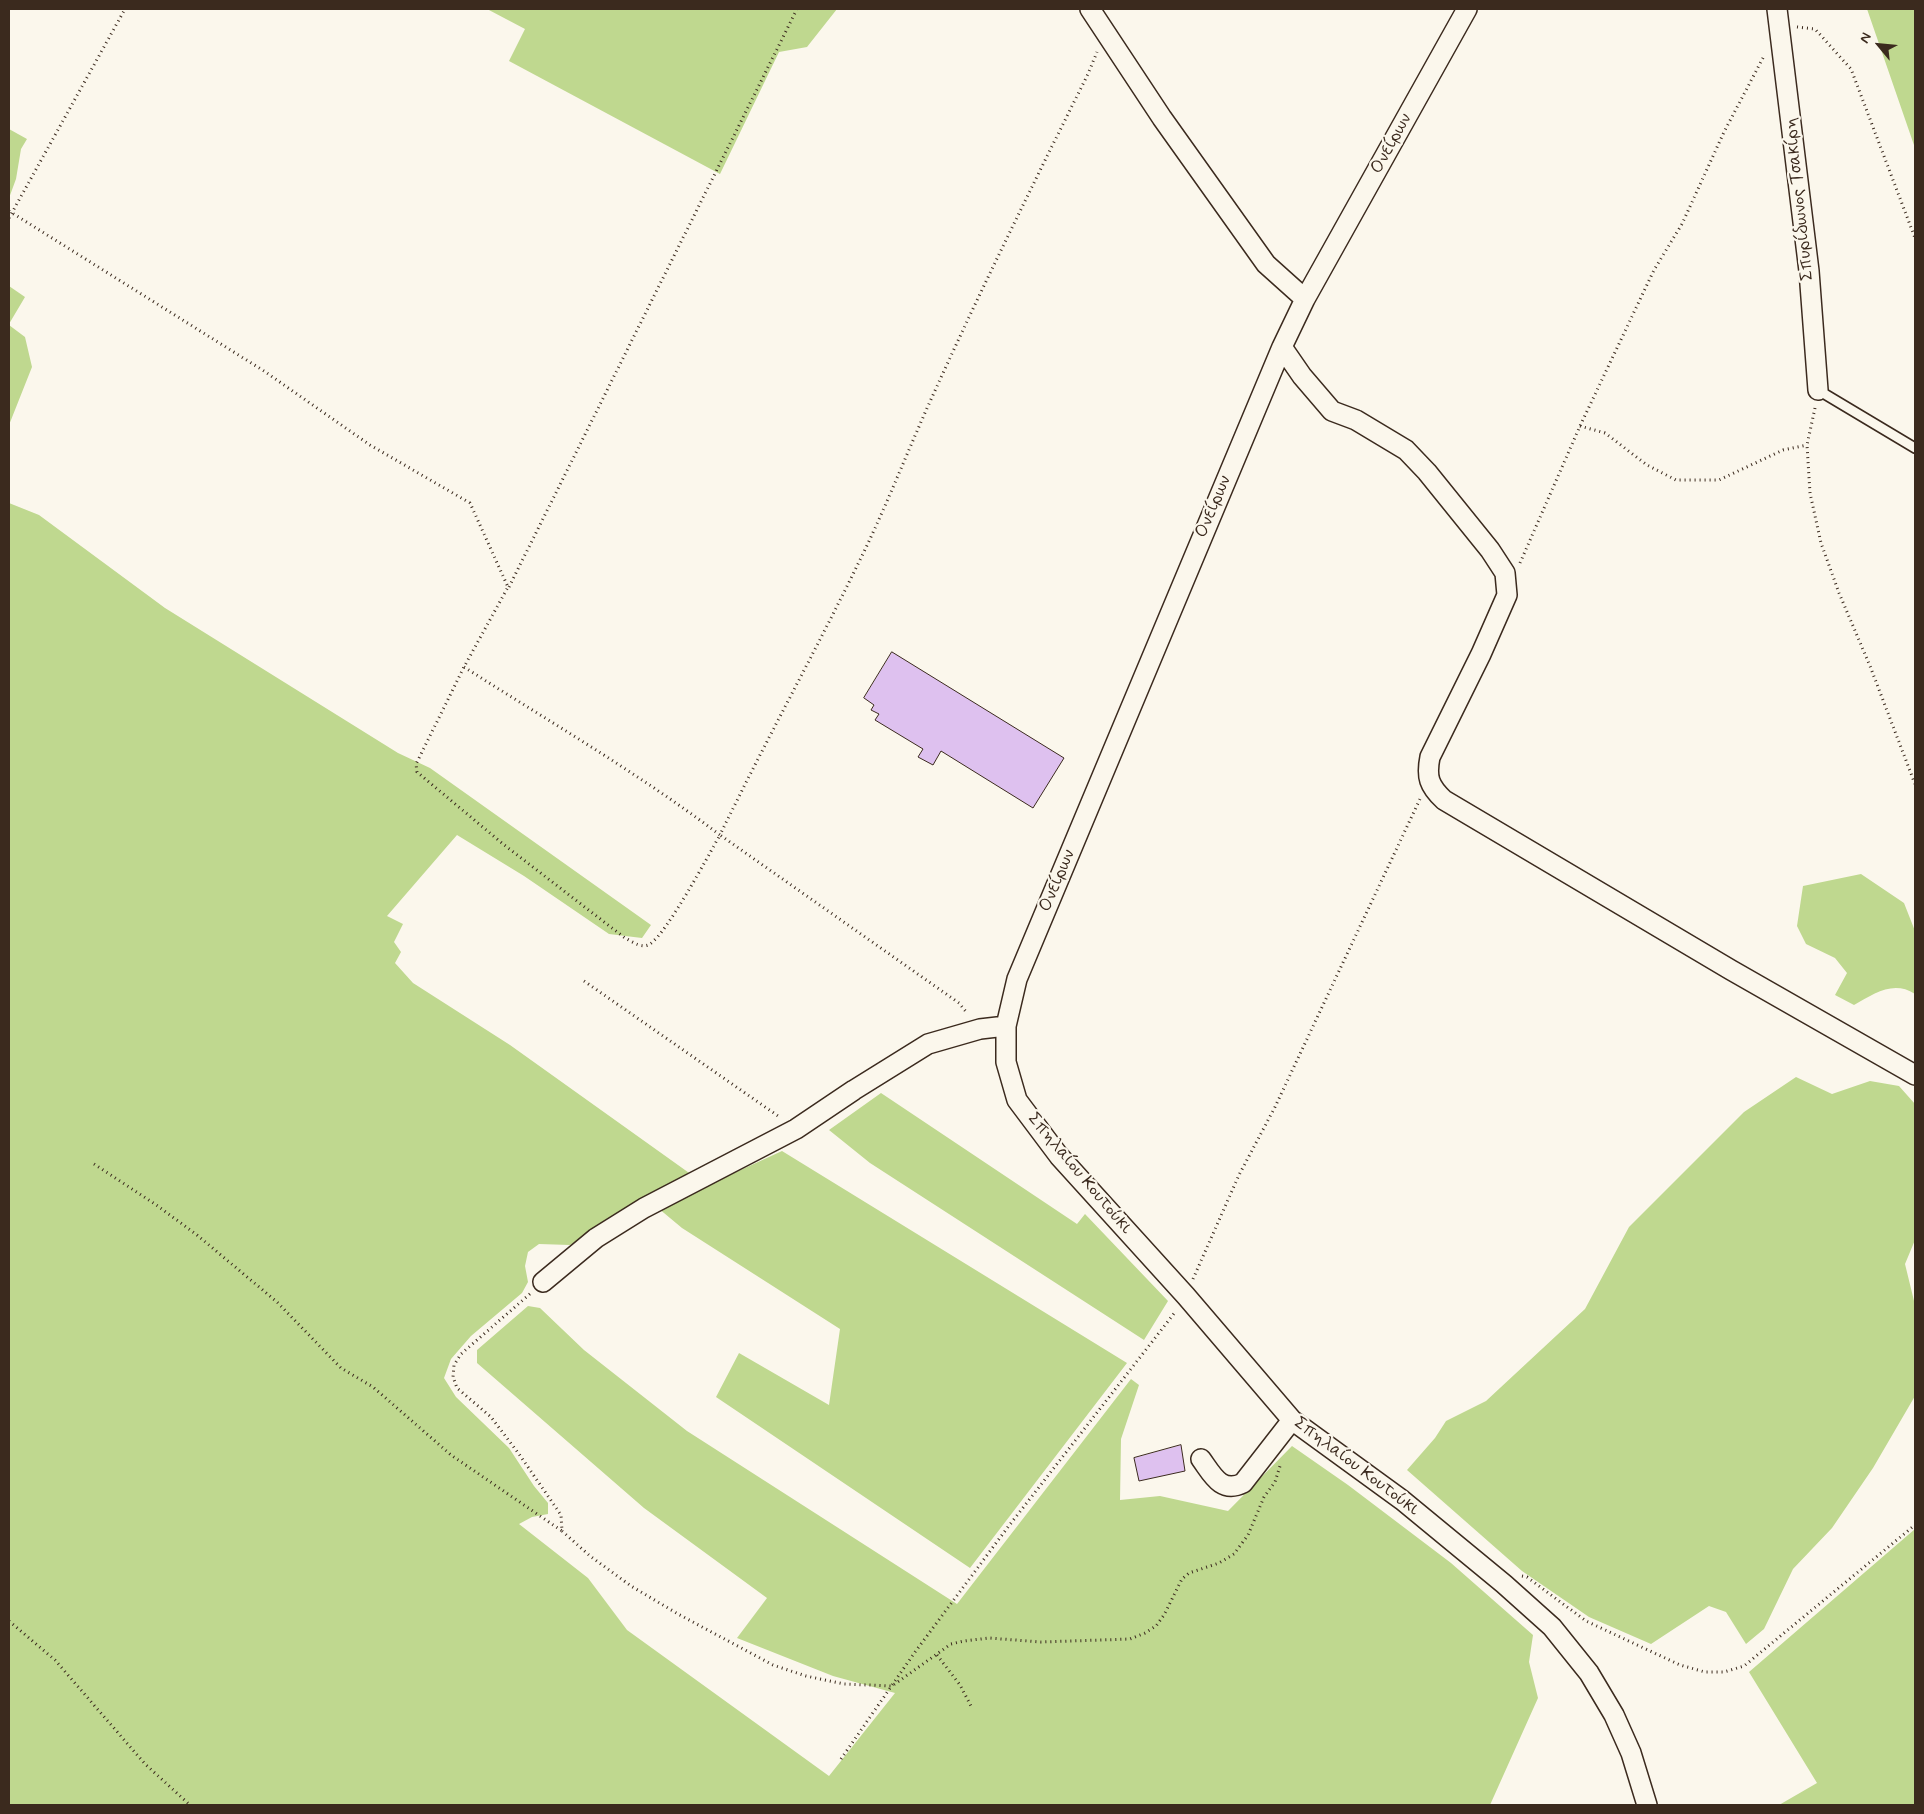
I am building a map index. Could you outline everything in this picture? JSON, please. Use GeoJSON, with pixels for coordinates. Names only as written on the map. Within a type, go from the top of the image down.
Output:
{"type":"FeatureCollection","features":[{"type":"Feature","properties":{"kind":"street"},"geometry":{"type":"LineString","coordinates":[[1090,9],[1162,118],[1266,264],[1305,299]]}},
{"type":"Feature","properties":{"kind":"street","name":"Ονείρων"},"geometry":{"type":"LineString","coordinates":[[1006,1026],[1017,979],[1282,347],[1305,299],[1467,9]]}},
{"type":"Feature","properties":{"kind":"street","name":"Σπυρίδωνος Τσακίρη"},"geometry":{"type":"LineString","coordinates":[[1779,17],[1809,271],[1818,390]]}},
{"type":"Feature","properties":{"kind":"street"},"geometry":{"type":"LineString","coordinates":[[1282,347],[1302,376],[1332,411],[1356,420],[1406,450],[1427,472],[1490,550],[1505,573],[1507,594],[1481,654],[1430,757],[1428,768],[1429,780],[1434,791],[1444,800],[1697,950],[1915,1075]]}},
{"type":"Feature","properties":{"kind":"street"},"geometry":{"type":"LineString","coordinates":[[543,1282],[596,1238],[644,1208],[796,1129],[928,1044],[980,1029],[1006,1026]]}},
{"type":"Feature","properties":{"kind":"street","name":"Σπηλαίου Κουτούκι"},"geometry":{"type":"LineString","coordinates":[[1006,1026],[1006,1062],[1017,1100],[1059,1156],[1186,1296],[1292,1420],[1402,1500],[1504,1584],[1552,1627],[1589,1673],[1614,1715],[1631,1753],[1646,1805]]}},
{"type":"Feature","properties":{"kind":"street"},"geometry":{"type":"LineString","coordinates":[[1201,1459],[1221,1484],[1229,1487],[1243,1483],[1292,1420]]}},
{"type":"Feature","properties":{"kind":"lane"},"geometry":{"type":"LineString","coordinates":[[1818,390],[1915,448]]}},
{"type":"Feature","properties":{"kind":"path"},"geometry":{"type":"LineString","coordinates":[[9,218],[10,212],[125,9]]}},
{"type":"Feature","properties":{"kind":"path"},"geometry":{"type":"LineString","coordinates":[[797,9],[508,587],[464,667],[416,764],[417,772],[503,844],[625,938],[639,946],[650,944],[665,928],[720,835],[750,772],[858,564],[963,329],[1088,74],[1106,31]]}},
{"type":"Feature","properties":{"kind":"path"},"geometry":{"type":"LineString","coordinates":[[1779,17],[1815,29],[1851,69],[1915,238]]}},
{"type":"Feature","properties":{"kind":"path"},"geometry":{"type":"LineString","coordinates":[[1518,568],[1580,426],[1654,270],[1682,224],[1724,132],[1766,52]]}},
{"type":"Feature","properties":{"kind":"path"},"geometry":{"type":"LineString","coordinates":[[10,212],[264,371],[370,445],[470,503],[508,587]]}},
{"type":"Feature","properties":{"kind":"path"},"geometry":{"type":"LineString","coordinates":[[1818,390],[1807,445],[1810,493],[1821,543],[1838,593],[1870,666],[1915,784]]}},
{"type":"Feature","properties":{"kind":"path"},"geometry":{"type":"LineString","coordinates":[[1580,426],[1605,433],[1647,465],[1676,480],[1719,480],[1783,450],[1807,445]]}},
{"type":"Feature","properties":{"kind":"path"},"geometry":{"type":"LineString","coordinates":[[464,667],[660,790],[720,835],[958,1003],[980,1029]]}},
{"type":"Feature","properties":{"kind":"path"},"geometry":{"type":"LineString","coordinates":[[584,981],[796,1129]]}},
{"type":"Feature","properties":{"kind":"path"},"geometry":{"type":"LineString","coordinates":[[94,1164],[197,1235],[277,1302],[341,1368],[373,1387],[451,1455],[562,1531],[590,1556],[631,1586],[686,1619],[773,1665],[806,1676],[844,1684],[892,1686],[951,1644],[964,1641],[989,1638],[1041,1642],[1130,1639],[1146,1633],[1156,1626],[1182,1579],[1188,1573],[1219,1563],[1234,1554],[1248,1535],[1264,1497],[1276,1482],[1280,1465],[1273,1444]]}},
{"type":"Feature","properties":{"kind":"path"},"geometry":{"type":"LineString","coordinates":[[543,1282],[461,1354],[454,1365],[453,1376],[457,1388],[491,1418],[520,1454],[561,1515],[562,1531]]}},
{"type":"Feature","properties":{"kind":"path"},"geometry":{"type":"LineString","coordinates":[[1520,1575],[1527,1577],[1586,1622],[1680,1664],[1705,1672],[1724,1672],[1744,1666],[1915,1525]]}},
{"type":"Feature","properties":{"kind":"path"},"geometry":{"type":"LineString","coordinates":[[9,1621],[55,1660],[145,1764],[190,1805]]}},
{"type":"Feature","properties":{"kind":"path"},"geometry":{"type":"LineString","coordinates":[[937,1655],[960,1685],[971,1706]]}},
{"type":"Feature","properties":{"kind":"green space"},"geometry":{"type":"Polygon","coordinates":[[[487,9],[837,9],[807,47],[779,52],[720,174],[509,61],[525,29],[487,9]]]}},
{"type":"Feature","properties":{"kind":"green space"},"geometry":{"type":"Polygon","coordinates":[[[1867,9],[1915,9],[1915,148],[1867,9]]]}},
{"type":"Feature","properties":{"kind":"green space"},"geometry":{"type":"Polygon","coordinates":[[[9,129],[27,139],[21,149],[16,179],[9,198],[9,129]]]}},
{"type":"Feature","properties":{"kind":"green space"},"geometry":{"type":"Polygon","coordinates":[[[9,286],[25,297],[9,324],[9,286]]]}},
{"type":"Feature","properties":{"kind":"green space"},"geometry":{"type":"Polygon","coordinates":[[[9,325],[25,337],[32,367],[9,425],[9,325]]]}},
{"type":"Feature","properties":{"kind":"green space"},"geometry":{"type":"Polygon","coordinates":[[[9,503],[39,515],[165,608],[398,753],[430,768],[651,925],[642,938],[609,934],[524,876],[457,835],[387,916],[403,924],[394,942],[401,952],[395,963],[413,983],[510,1045],[692,1175],[570,1245],[539,1244],[528,1252],[525,1266],[528,1282],[522,1293],[471,1336],[451,1359],[444,1378],[456,1397],[509,1448],[534,1486],[548,1503],[548,1514],[532,1517],[519,1524],[588,1578],[627,1630],[829,1776],[895,1693],[833,1676],[737,1638],[767,1598],[644,1508],[477,1363],[477,1350],[528,1306],[540,1308],[584,1350],[687,1431],[957,1604],[1131,1379],[1139,1385],[1121,1439],[1120,1500],[1160,1496],[1228,1511],[1292,1446],[1348,1485],[1451,1563],[1533,1635],[1529,1662],[1538,1698],[1490,1805],[9,1805],[9,503]]]}},
{"type":"Feature","properties":{"kind":"green space"},"geometry":{"type":"Polygon","coordinates":[[[1861,874],[1904,903],[1915,931],[1915,994],[1899,988],[1891,988],[1876,993],[1854,1005],[1835,995],[1847,973],[1835,958],[1806,944],[1797,926],[1803,886],[1861,874]]]}},
{"type":"Feature","properties":{"kind":"green space"},"geometry":{"type":"Polygon","coordinates":[[[1796,1077],[1832,1094],[1870,1081],[1899,1086],[1915,1104],[1915,1240],[1905,1264],[1915,1305],[1915,1396],[1873,1468],[1832,1528],[1793,1569],[1764,1629],[1746,1644],[1726,1612],[1709,1606],[1651,1644],[1589,1617],[1522,1571],[1407,1470],[1435,1438],[1446,1421],[1486,1401],[1585,1309],[1629,1227],[1744,1112],[1796,1077]]]}},
{"type":"Feature","properties":{"kind":"green space"},"geometry":{"type":"Polygon","coordinates":[[[881,1093],[1077,1224],[1085,1214],[1168,1301],[1144,1340],[870,1163],[829,1130],[881,1093]]]}},
{"type":"Feature","properties":{"kind":"green space"},"geometry":{"type":"Polygon","coordinates":[[[782,1151],[1127,1363],[970,1568],[716,1397],[739,1353],[829,1405],[840,1329],[682,1228],[658,1208],[782,1151]]]}},
{"type":"Feature","properties":{"kind":"green space"},"geometry":{"type":"Polygon","coordinates":[[[1915,1529],[1915,1805],[1779,1805],[1817,1783],[1749,1672],[1915,1529]]]}},
{"type":"Feature","properties":{"kind":"building"},"geometry":{"type":"Polygon","coordinates":[[[892,652],[1064,758],[1033,808],[941,751],[933,765],[918,757],[923,749],[875,720],[879,714],[871,710],[874,705],[864,698],[892,652]]]}},
{"type":"Feature","properties":{"kind":"building"},"geometry":{"type":"Polygon","coordinates":[[[1181,1445],[1185,1471],[1139,1481],[1134,1458],[1181,1445]]]}}]}
